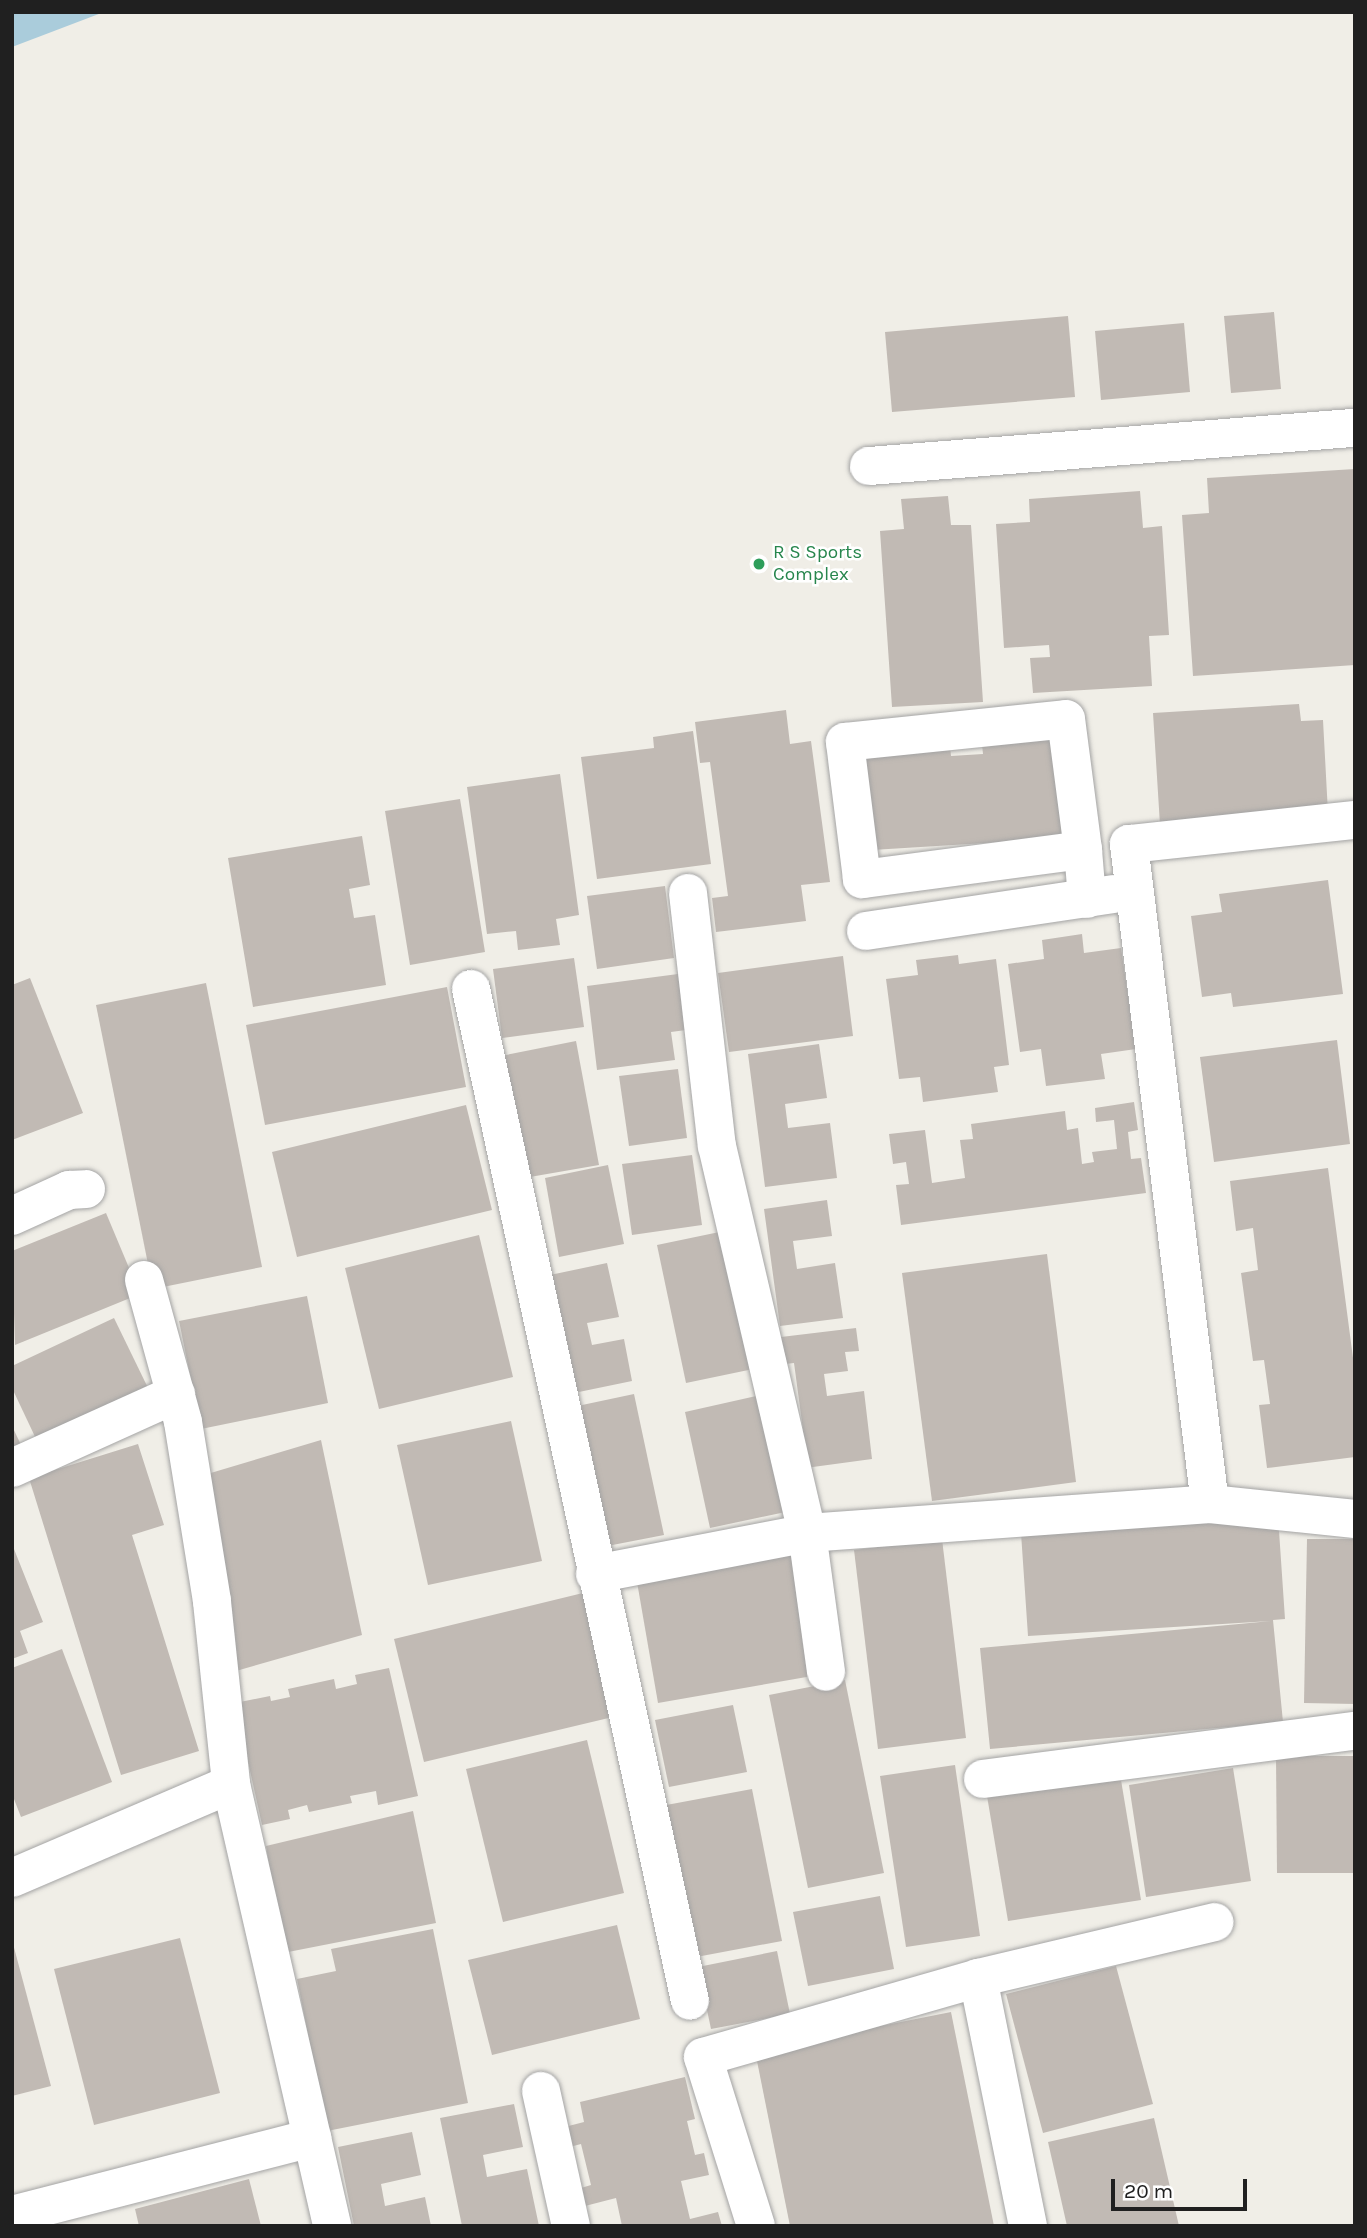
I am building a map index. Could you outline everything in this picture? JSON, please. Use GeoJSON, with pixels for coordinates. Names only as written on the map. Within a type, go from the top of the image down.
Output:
{"type":"FeatureCollection","features":[{"type":"Feature","properties":{"kind":"street"},"geometry":{"type":"LineString","coordinates":[[869,466],[1355,428]]}},
{"type":"Feature","properties":{"kind":"street"},"geometry":{"type":"LineString","coordinates":[[1083,850],[862,879],[845,742],[1066,719],[1083,850],[1087,899]]}},
{"type":"Feature","properties":{"kind":"street"},"geometry":{"type":"LineString","coordinates":[[1210,1504],[1129,844],[1355,820]]}},
{"type":"Feature","properties":{"kind":"street"},"geometry":{"type":"LineString","coordinates":[[897,874],[904,925]]}},
{"type":"Feature","properties":{"kind":"street"},"geometry":{"type":"LineString","coordinates":[[866,930],[1135,890]]}},
{"type":"Feature","properties":{"kind":"street"},"geometry":{"type":"LineString","coordinates":[[688,892],[717,1146],[807,1533],[826,1672]]}},
{"type":"Feature","properties":{"kind":"street"},"geometry":{"type":"LineString","coordinates":[[471,989],[595,1574],[690,2001]]}},
{"type":"Feature","properties":{"kind":"street"},"geometry":{"type":"LineString","coordinates":[[12,1216],[69,1190],[86,1189]]}},
{"type":"Feature","properties":{"kind":"street"},"geometry":{"type":"LineString","coordinates":[[144,1280],[176,1394],[212,1602],[231,1784],[332,2226]]}},
{"type":"Feature","properties":{"kind":"street"},"geometry":{"type":"LineString","coordinates":[[12,1468],[176,1394]]}},
{"type":"Feature","properties":{"kind":"street"},"geometry":{"type":"LineString","coordinates":[[595,1574],[807,1533],[1210,1504],[1355,1520]]}},
{"type":"Feature","properties":{"kind":"street"},"geometry":{"type":"LineString","coordinates":[[983,1779],[1355,1731]]}},
{"type":"Feature","properties":{"kind":"street"},"geometry":{"type":"LineString","coordinates":[[12,1878],[231,1784]]}},
{"type":"Feature","properties":{"kind":"street"},"geometry":{"type":"LineString","coordinates":[[757,2226],[703,2057],[978,1978],[1214,1922]]}},
{"type":"Feature","properties":{"kind":"street"},"geometry":{"type":"LineString","coordinates":[[978,1978],[1028,2226]]}},
{"type":"Feature","properties":{"kind":"street"},"geometry":{"type":"LineString","coordinates":[[541,2091],[571,2226]]}},
{"type":"Feature","properties":{"kind":"street"},"geometry":{"type":"LineString","coordinates":[[12,2215],[313,2138]]}},
{"type":"Feature","properties":{"kind":"water"},"geometry":{"type":"Polygon","coordinates":[[[12,12],[104,12],[12,47],[12,12]]]}},
{"type":"Feature","properties":{"kind":"building"},"geometry":{"type":"Polygon","coordinates":[[[1274,312],[1281,389],[1231,393],[1224,316],[1274,312]]]}},
{"type":"Feature","properties":{"kind":"building"},"geometry":{"type":"Polygon","coordinates":[[[1068,316],[1075,397],[892,412],[885,332],[1068,316]]]}},
{"type":"Feature","properties":{"kind":"building"},"geometry":{"type":"Polygon","coordinates":[[[1184,323],[1190,392],[1101,400],[1095,331],[1184,323]]]}},
{"type":"Feature","properties":{"kind":"building"},"geometry":{"type":"Polygon","coordinates":[[[1355,469],[1355,665],[1193,676],[1182,515],[1209,513],[1207,478],[1355,469]]]}},
{"type":"Feature","properties":{"kind":"building"},"geometry":{"type":"Polygon","coordinates":[[[1140,491],[1143,528],[1162,526],[1169,635],[1149,636],[1152,686],[1033,693],[1030,658],[1050,657],[1049,645],[1004,648],[996,524],[1030,522],[1029,499],[1140,491]]]}},
{"type":"Feature","properties":{"kind":"building"},"geometry":{"type":"Polygon","coordinates":[[[948,496],[951,525],[971,525],[983,702],[892,707],[880,531],[904,529],[901,499],[948,496]]]}},
{"type":"Feature","properties":{"kind":"building"},"geometry":{"type":"Polygon","coordinates":[[[1299,704],[1301,721],[1323,720],[1328,813],[1160,825],[1153,713],[1299,704]]]}},
{"type":"Feature","properties":{"kind":"building"},"geometry":{"type":"Polygon","coordinates":[[[786,710],[790,744],[811,741],[830,882],[801,885],[806,921],[716,932],[712,898],[728,896],[710,762],[700,763],[695,722],[786,710]]]}},
{"type":"Feature","properties":{"kind":"building"},"geometry":{"type":"Polygon","coordinates":[[[1057,730],[1064,838],[872,850],[865,743],[949,737],[951,756],[983,754],[981,735],[1057,730]]]}},
{"type":"Feature","properties":{"kind":"building"},"geometry":{"type":"Polygon","coordinates":[[[693,731],[711,864],[597,879],[581,757],[654,748],[653,737],[693,731]]]}},
{"type":"Feature","properties":{"kind":"building"},"geometry":{"type":"Polygon","coordinates":[[[560,774],[579,915],[556,919],[560,945],[518,950],[516,931],[487,934],[467,787],[560,774]]]}},
{"type":"Feature","properties":{"kind":"building"},"geometry":{"type":"Polygon","coordinates":[[[460,799],[485,952],[410,965],[385,811],[460,799]]]}},
{"type":"Feature","properties":{"kind":"building"},"geometry":{"type":"Polygon","coordinates":[[[362,836],[370,885],[349,889],[354,918],[375,915],[386,985],[253,1007],[228,858],[362,836]]]}},
{"type":"Feature","properties":{"kind":"building"},"geometry":{"type":"Polygon","coordinates":[[[1328,880],[1343,994],[1233,1007],[1231,993],[1202,997],[1191,916],[1222,912],[1219,894],[1328,880]]]}},
{"type":"Feature","properties":{"kind":"building"},"geometry":{"type":"Polygon","coordinates":[[[665,886],[674,958],[597,969],[587,896],[665,886]]]}},
{"type":"Feature","properties":{"kind":"building"},"geometry":{"type":"Polygon","coordinates":[[[1082,934],[1084,953],[1121,948],[1136,1049],[1101,1054],[1105,1079],[1046,1086],[1041,1049],[1020,1052],[1008,964],[1044,959],[1042,940],[1082,934]]]}},
{"type":"Feature","properties":{"kind":"building"},"geometry":{"type":"Polygon","coordinates":[[[958,955],[959,964],[996,959],[1009,1065],[994,1067],[998,1092],[923,1102],[920,1077],[899,1079],[886,979],[918,975],[916,960],[958,955]]]}},
{"type":"Feature","properties":{"kind":"building"},"geometry":{"type":"Polygon","coordinates":[[[843,956],[853,1036],[729,1052],[718,973],[843,956]]]}},
{"type":"Feature","properties":{"kind":"building"},"geometry":{"type":"Polygon","coordinates":[[[574,958],[584,1027],[502,1038],[493,969],[574,958]]]}},
{"type":"Feature","properties":{"kind":"building"},"geometry":{"type":"Polygon","coordinates":[[[678,974],[686,1030],[671,1032],[675,1060],[597,1070],[587,986],[678,974]]]}},
{"type":"Feature","properties":{"kind":"building"},"geometry":{"type":"Polygon","coordinates":[[[30,978],[83,1113],[12,1140],[12,985],[30,978]]]}},
{"type":"Feature","properties":{"kind":"building"},"geometry":{"type":"Polygon","coordinates":[[[206,983],[262,1267],[153,1289],[96,1005],[206,983]]]}},
{"type":"Feature","properties":{"kind":"building"},"geometry":{"type":"Polygon","coordinates":[[[447,987],[466,1087],[265,1125],[246,1025],[447,987]]]}},
{"type":"Feature","properties":{"kind":"building"},"geometry":{"type":"Polygon","coordinates":[[[1337,1040],[1350,1144],[1214,1162],[1200,1057],[1337,1040]]]}},
{"type":"Feature","properties":{"kind":"building"},"geometry":{"type":"Polygon","coordinates":[[[576,1041],[599,1165],[524,1178],[501,1056],[576,1041]]]}},
{"type":"Feature","properties":{"kind":"building"},"geometry":{"type":"Polygon","coordinates":[[[819,1044],[827,1098],[785,1104],[788,1128],[830,1123],[837,1178],[765,1187],[748,1054],[819,1044]]]}},
{"type":"Feature","properties":{"kind":"building"},"geometry":{"type":"Polygon","coordinates":[[[678,1069],[687,1138],[629,1146],[619,1076],[678,1069]]]}},
{"type":"Feature","properties":{"kind":"building"},"geometry":{"type":"Polygon","coordinates":[[[1134,1102],[1138,1130],[1128,1132],[1131,1159],[1141,1158],[1146,1193],[901,1225],[896,1185],[909,1184],[906,1162],[893,1164],[889,1134],[925,1130],[932,1183],[965,1178],[960,1140],[973,1139],[971,1124],[1065,1111],[1067,1130],[1078,1128],[1082,1164],[1094,1162],[1092,1152],[1117,1149],[1114,1120],[1096,1122],[1095,1108],[1134,1102]]]}},
{"type":"Feature","properties":{"kind":"building"},"geometry":{"type":"Polygon","coordinates":[[[466,1105],[492,1210],[297,1257],[272,1152],[466,1105]]]}},
{"type":"Feature","properties":{"kind":"building"},"geometry":{"type":"Polygon","coordinates":[[[692,1155],[702,1225],[632,1235],[622,1164],[692,1155]]]}},
{"type":"Feature","properties":{"kind":"building"},"geometry":{"type":"Polygon","coordinates":[[[608,1165],[624,1244],[559,1257],[545,1178],[608,1165]]]}},
{"type":"Feature","properties":{"kind":"building"},"geometry":{"type":"Polygon","coordinates":[[[1328,1168],[1355,1373],[1355,1457],[1267,1468],[1259,1405],[1270,1404],[1264,1360],[1253,1361],[1241,1273],[1258,1270],[1253,1228],[1236,1231],[1230,1181],[1328,1168]]]}},
{"type":"Feature","properties":{"kind":"building"},"geometry":{"type":"Polygon","coordinates":[[[827,1200],[832,1236],[793,1241],[797,1269],[835,1263],[843,1318],[780,1326],[764,1209],[827,1200]]]}},
{"type":"Feature","properties":{"kind":"building"},"geometry":{"type":"Polygon","coordinates":[[[106,1213],[140,1294],[15,1345],[12,1251],[106,1213]]]}},
{"type":"Feature","properties":{"kind":"building"},"geometry":{"type":"Polygon","coordinates":[[[729,1230],[758,1368],[686,1383],[657,1245],[729,1230]]]}},
{"type":"Feature","properties":{"kind":"building"},"geometry":{"type":"Polygon","coordinates":[[[479,1235],[513,1377],[379,1409],[345,1268],[479,1235]]]}},
{"type":"Feature","properties":{"kind":"building"},"geometry":{"type":"Polygon","coordinates":[[[1047,1254],[1076,1482],[932,1501],[902,1273],[1047,1254]]]}},
{"type":"Feature","properties":{"kind":"building"},"geometry":{"type":"Polygon","coordinates":[[[607,1263],[619,1317],[587,1323],[592,1345],[624,1339],[632,1381],[574,1393],[550,1275],[607,1263]]]}},
{"type":"Feature","properties":{"kind":"building"},"geometry":{"type":"Polygon","coordinates":[[[307,1296],[328,1403],[201,1429],[179,1321],[307,1296]]]}},
{"type":"Feature","properties":{"kind":"building"},"geometry":{"type":"Polygon","coordinates":[[[114,1318],[149,1390],[38,1443],[12,1388],[12,1366],[114,1318]]]}},
{"type":"Feature","properties":{"kind":"building"},"geometry":{"type":"Polygon","coordinates":[[[856,1328],[859,1351],[845,1352],[848,1371],[824,1374],[827,1396],[864,1391],[872,1459],[798,1469],[803,1430],[794,1363],[785,1364],[781,1337],[856,1328]]]}},
{"type":"Feature","properties":{"kind":"building"},"geometry":{"type":"Polygon","coordinates":[[[770,1393],[795,1510],[710,1528],[685,1412],[770,1393]]]}},
{"type":"Feature","properties":{"kind":"building"},"geometry":{"type":"Polygon","coordinates":[[[634,1394],[664,1535],[597,1548],[568,1408],[634,1394]]]}},
{"type":"Feature","properties":{"kind":"building"},"geometry":{"type":"Polygon","coordinates":[[[511,1421],[542,1561],[428,1585],[397,1445],[511,1421]]]}},
{"type":"Feature","properties":{"kind":"building"},"geometry":{"type":"Polygon","coordinates":[[[12,1426],[22,1447],[12,1451],[12,1426]]]}},
{"type":"Feature","properties":{"kind":"building"},"geometry":{"type":"Polygon","coordinates":[[[321,1440],[362,1635],[236,1671],[204,1475],[321,1440]]]}},
{"type":"Feature","properties":{"kind":"building"},"geometry":{"type":"Polygon","coordinates":[[[138,1444],[164,1525],[132,1535],[199,1751],[121,1775],[29,1478],[138,1444]]]}},
{"type":"Feature","properties":{"kind":"building"},"geometry":{"type":"Polygon","coordinates":[[[1278,1516],[1285,1619],[1273,1620],[1283,1722],[990,1749],[980,1648],[1271,1621],[1028,1636],[1021,1533],[1278,1516]]]}},
{"type":"Feature","properties":{"kind":"building"},"geometry":{"type":"Polygon","coordinates":[[[942,1539],[966,1738],[878,1749],[854,1550],[942,1539]]]}},
{"type":"Feature","properties":{"kind":"building"},"geometry":{"type":"Polygon","coordinates":[[[1307,1539],[1355,1539],[1355,1704],[1304,1703],[1307,1539]]]}},
{"type":"Feature","properties":{"kind":"building"},"geometry":{"type":"Polygon","coordinates":[[[12,1544],[43,1622],[20,1631],[28,1653],[12,1659],[12,1544]]]}},
{"type":"Feature","properties":{"kind":"building"},"geometry":{"type":"Polygon","coordinates":[[[797,1554],[818,1675],[658,1703],[637,1582],[797,1554]]]}},
{"type":"Feature","properties":{"kind":"building"},"geometry":{"type":"Polygon","coordinates":[[[587,1592],[617,1716],[424,1762],[394,1639],[587,1592]]]}},
{"type":"Feature","properties":{"kind":"building"},"geometry":{"type":"Polygon","coordinates":[[[62,1649],[112,1782],[21,1817],[12,1794],[12,1668],[62,1649]]]}},
{"type":"Feature","properties":{"kind":"building"},"geometry":{"type":"Polygon","coordinates":[[[389,1668],[418,1796],[378,1805],[376,1791],[350,1796],[352,1803],[309,1812],[307,1805],[288,1810],[290,1819],[262,1825],[235,1703],[270,1696],[271,1701],[290,1697],[288,1689],[334,1679],[336,1689],[357,1684],[355,1675],[389,1668]]]}},
{"type":"Feature","properties":{"kind":"building"},"geometry":{"type":"Polygon","coordinates":[[[845,1680],[884,1873],[808,1888],[769,1695],[845,1680]]]}},
{"type":"Feature","properties":{"kind":"building"},"geometry":{"type":"Polygon","coordinates":[[[733,1705],[747,1772],[669,1787],[655,1720],[733,1705]]]}},
{"type":"Feature","properties":{"kind":"building"},"geometry":{"type":"Polygon","coordinates":[[[587,1740],[624,1893],[503,1922],[466,1769],[587,1740]]]}},
{"type":"Feature","properties":{"kind":"building"},"geometry":{"type":"Polygon","coordinates":[[[1276,1756],[1355,1756],[1355,1873],[1277,1873],[1276,1756]]]}},
{"type":"Feature","properties":{"kind":"building"},"geometry":{"type":"Polygon","coordinates":[[[955,1765],[980,1936],[906,1947],[880,1776],[955,1765]]]}},
{"type":"Feature","properties":{"kind":"building"},"geometry":{"type":"Polygon","coordinates":[[[1233,1768],[1251,1881],[1146,1897],[1129,1785],[1233,1768]]]}},
{"type":"Feature","properties":{"kind":"building"},"geometry":{"type":"Polygon","coordinates":[[[1120,1774],[1141,1900],[1008,1921],[987,1796],[1120,1774]]]}},
{"type":"Feature","properties":{"kind":"building"},"geometry":{"type":"Polygon","coordinates":[[[752,1789],[782,1941],[691,1958],[661,1806],[752,1789]]]}},
{"type":"Feature","properties":{"kind":"building"},"geometry":{"type":"Polygon","coordinates":[[[413,1811],[436,1923],[283,1953],[266,1846],[413,1811]]]}},
{"type":"Feature","properties":{"kind":"building"},"geometry":{"type":"Polygon","coordinates":[[[880,1896],[894,1969],[808,1986],[793,1912],[880,1896]]]}},
{"type":"Feature","properties":{"kind":"building"},"geometry":{"type":"Polygon","coordinates":[[[617,1925],[640,2019],[492,2055],[468,1960],[617,1925]]]}},
{"type":"Feature","properties":{"kind":"building"},"geometry":{"type":"Polygon","coordinates":[[[433,1929],[468,2103],[327,2131],[297,1979],[336,1971],[331,1949],[433,1929]]]}},
{"type":"Feature","properties":{"kind":"building"},"geometry":{"type":"Polygon","coordinates":[[[180,1938],[220,2093],[94,2125],[54,1969],[180,1938]]]}},
{"type":"Feature","properties":{"kind":"building"},"geometry":{"type":"Polygon","coordinates":[[[12,1940],[51,2086],[12,2096],[12,1940]]]}},
{"type":"Feature","properties":{"kind":"building"},"geometry":{"type":"Polygon","coordinates":[[[777,1951],[790,2014],[711,2029],[698,1967],[777,1951]]]}},
{"type":"Feature","properties":{"kind":"building"},"geometry":{"type":"Polygon","coordinates":[[[1116,1966],[1153,2104],[1043,2133],[1006,1994],[1116,1966]]]}},
{"type":"Feature","properties":{"kind":"building"},"geometry":{"type":"Polygon","coordinates":[[[951,2012],[994,2226],[790,2226],[755,2051],[951,2012]]]}},
{"type":"Feature","properties":{"kind":"building"},"geometry":{"type":"Polygon","coordinates":[[[685,2077],[695,2119],[687,2121],[695,2155],[704,2153],[709,2175],[681,2181],[690,2219],[718,2212],[722,2226],[622,2226],[616,2198],[585,2206],[581,2188],[591,2185],[581,2144],[558,2150],[553,2130],[584,2122],[580,2102],[685,2077]]]}},
{"type":"Feature","properties":{"kind":"building"},"geometry":{"type":"Polygon","coordinates":[[[514,2104],[523,2147],[483,2155],[487,2177],[527,2169],[539,2226],[462,2226],[440,2118],[514,2104]]]}},
{"type":"Feature","properties":{"kind":"building"},"geometry":{"type":"Polygon","coordinates":[[[1154,2118],[1179,2226],[1067,2226],[1048,2142],[1154,2118]]]}},
{"type":"Feature","properties":{"kind":"building"},"geometry":{"type":"Polygon","coordinates":[[[412,2132],[421,2175],[381,2184],[385,2206],[425,2197],[431,2226],[354,2226],[338,2147],[412,2132]]]}},
{"type":"Feature","properties":{"kind":"building"},"geometry":{"type":"Polygon","coordinates":[[[249,2179],[261,2226],[139,2226],[135,2209],[249,2179]]]}},
{"type":"Feature","properties":{"kind":"place","name":"R S Sports Complex"},"geometry":{"type":"Point","coordinates":[759,564]}}]}
